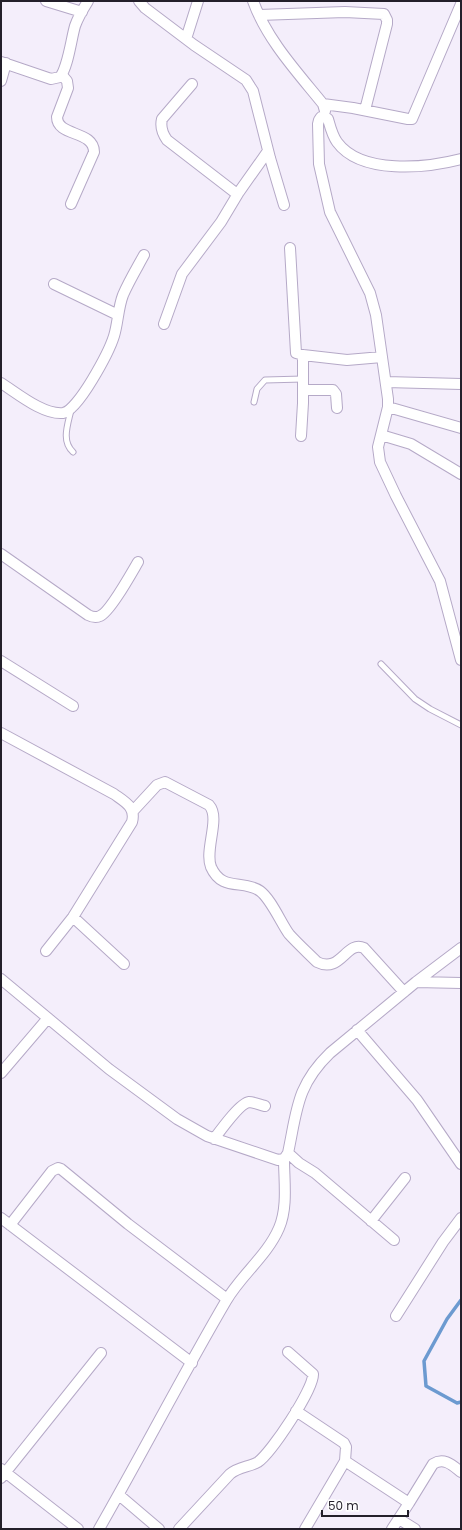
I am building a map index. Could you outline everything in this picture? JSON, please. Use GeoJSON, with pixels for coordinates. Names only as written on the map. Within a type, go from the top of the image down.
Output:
{"type":"FeatureCollection","features":[{"type":"Feature","properties":{"kind":"street"},"geometry":{"type":"LineString","coordinates":[[46,1],[82,12]]}},
{"type":"Feature","properties":{"kind":"street"},"geometry":{"type":"LineString","coordinates":[[1,81],[4,62],[51,79],[60,77],[62,75],[76,25],[88,1]]}},
{"type":"Feature","properties":{"kind":"street"},"geometry":{"type":"LineString","coordinates":[[139,1],[145,8],[186,39],[250,84],[284,205]]}},
{"type":"Feature","properties":{"kind":"street"},"geometry":{"type":"LineString","coordinates":[[186,39],[198,1]]}},
{"type":"Feature","properties":{"kind":"street"},"geometry":{"type":"LineString","coordinates":[[253,1],[264,25],[287,60],[323,104],[325,117],[328,119],[336,141],[344,150],[352,156],[379,165],[396,166],[440,164],[461,159]]}},
{"type":"Feature","properties":{"kind":"street"},"geometry":{"type":"LineString","coordinates":[[323,104],[412,119],[461,4]]}},
{"type":"Feature","properties":{"kind":"street"},"geometry":{"type":"LineString","coordinates":[[259,15],[345,12],[384,14],[388,24],[365,110]]}},
{"type":"Feature","properties":{"kind":"street"},"geometry":{"type":"LineString","coordinates":[[62,75],[67,81],[68,88],[57,117],[57,122],[61,127],[89,140],[94,148],[94,152],[71,204]]}},
{"type":"Feature","properties":{"kind":"street"},"geometry":{"type":"LineString","coordinates":[[192,84],[162,119],[161,124],[164,136],[167,140],[237,194]]}},
{"type":"Feature","properties":{"kind":"street"},"geometry":{"type":"LineString","coordinates":[[325,117],[321,117],[318,124],[319,164],[330,212],[370,292],[376,315],[386,382],[388,407],[378,447],[380,462],[440,581],[461,660]]}},
{"type":"Feature","properties":{"kind":"street"},"geometry":{"type":"LineString","coordinates":[[164,324],[182,274],[221,222],[237,194],[268,151]]}},
{"type":"Feature","properties":{"kind":"street"},"geometry":{"type":"LineString","coordinates":[[290,248],[295,348],[297,354],[348,360],[382,356]]}},
{"type":"Feature","properties":{"kind":"street"},"geometry":{"type":"LineString","coordinates":[[1,383],[32,403],[48,410],[61,413],[71,410],[81,398],[109,350],[114,336],[124,293],[144,254]]}},
{"type":"Feature","properties":{"kind":"street"},"geometry":{"type":"LineString","coordinates":[[54,284],[118,315]]}},
{"type":"Feature","properties":{"kind":"street"},"geometry":{"type":"LineString","coordinates":[[300,436],[303,390],[303,355]]}},
{"type":"Feature","properties":{"kind":"street"},"geometry":{"type":"LineString","coordinates":[[386,382],[461,384]]}},
{"type":"Feature","properties":{"kind":"street"},"geometry":{"type":"LineString","coordinates":[[303,390],[333,390],[336,394],[337,408]]}},
{"type":"Feature","properties":{"kind":"street"},"geometry":{"type":"LineString","coordinates":[[388,407],[461,428]]}},
{"type":"Feature","properties":{"kind":"street"},"geometry":{"type":"LineString","coordinates":[[381,435],[411,444],[461,474]]}},
{"type":"Feature","properties":{"kind":"street"},"geometry":{"type":"LineString","coordinates":[[1,554],[93,617],[100,616],[109,609],[138,562]]}},
{"type":"Feature","properties":{"kind":"street"},"geometry":{"type":"LineString","coordinates":[[1,661],[73,706]]}},
{"type":"Feature","properties":{"kind":"street"},"geometry":{"type":"LineString","coordinates":[[1,733],[114,794],[129,805],[134,816],[132,822],[73,917],[46,951]]}},
{"type":"Feature","properties":{"kind":"street"},"geometry":{"type":"LineString","coordinates":[[132,811],[158,785],[165,782],[209,805],[214,815],[209,852],[210,862],[215,873],[220,879],[224,882],[244,886],[261,892],[289,933],[317,962],[323,965],[333,964],[353,948],[360,946],[364,948],[404,992]]}},
{"type":"Feature","properties":{"kind":"street"},"geometry":{"type":"LineString","coordinates":[[73,917],[124,964]]}},
{"type":"Feature","properties":{"kind":"street"},"geometry":{"type":"LineString","coordinates":[[98,1529],[119,1495],[227,1299],[264,1254],[279,1228],[284,1214],[286,1156],[301,1093],[312,1072],[317,1065],[357,1030],[461,948]]}},
{"type":"Feature","properties":{"kind":"street"},"geometry":{"type":"LineString","coordinates":[[1,979],[110,1069],[192,1129],[214,1139],[274,1160],[286,1156],[299,1163],[315,1173],[394,1240]]}},
{"type":"Feature","properties":{"kind":"street"},"geometry":{"type":"LineString","coordinates":[[416,982],[461,983]]}},
{"type":"Feature","properties":{"kind":"street"},"geometry":{"type":"LineString","coordinates":[[1,1073],[48,1018]]}},
{"type":"Feature","properties":{"kind":"street"},"geometry":{"type":"LineString","coordinates":[[357,1030],[417,1100],[461,1164]]}},
{"type":"Feature","properties":{"kind":"street"},"geometry":{"type":"LineString","coordinates":[[214,1139],[237,1111],[246,1103],[251,1102],[265,1106]]}},
{"type":"Feature","properties":{"kind":"street"},"geometry":{"type":"LineString","coordinates":[[10,1225],[52,1171],[58,1168],[128,1224],[227,1299]]}},
{"type":"Feature","properties":{"kind":"street"},"geometry":{"type":"LineString","coordinates":[[371,1221],[406,1178]]}},
{"type":"Feature","properties":{"kind":"street"},"geometry":{"type":"LineString","coordinates":[[1,1218],[192,1362]]}},
{"type":"Feature","properties":{"kind":"street"},"geometry":{"type":"LineString","coordinates":[[396,1316],[443,1242],[461,1218]]}},
{"type":"Feature","properties":{"kind":"street"},"geometry":{"type":"LineString","coordinates":[[180,1529],[230,1474],[236,1469],[257,1462],[266,1455],[296,1412],[311,1386],[313,1374],[288,1352]]}},
{"type":"Feature","properties":{"kind":"street"},"geometry":{"type":"LineString","coordinates":[[78,1529],[2,1473],[101,1353]]}},
{"type":"Feature","properties":{"kind":"street"},"geometry":{"type":"LineString","coordinates":[[296,1412],[344,1443],[346,1447],[345,1461],[305,1529]]}},
{"type":"Feature","properties":{"kind":"street"},"geometry":{"type":"LineString","coordinates":[[345,1461],[409,1503]]}},
{"type":"Feature","properties":{"kind":"street"},"geometry":{"type":"LineString","coordinates":[[392,1529],[433,1464],[437,1461],[448,1462],[461,1472]]}},
{"type":"Feature","properties":{"kind":"street"},"geometry":{"type":"LineString","coordinates":[[119,1495],[159,1529]]}},
{"type":"Feature","properties":{"kind":"street"},"geometry":{"type":"LineString","coordinates":[[399,1519],[415,1529]]}},
{"type":"Feature","properties":{"kind":"lane"},"geometry":{"type":"LineString","coordinates":[[254,402],[257,389],[265,380],[303,379]]}},
{"type":"Feature","properties":{"kind":"lane"},"geometry":{"type":"LineString","coordinates":[[71,410],[66,440],[67,447],[73,452]]}},
{"type":"Feature","properties":{"kind":"lane"},"geometry":{"type":"LineString","coordinates":[[381,664],[415,699],[430,709],[461,725]]}},
{"type":"Feature","properties":{"kind":"waterway"},"geometry":{"type":"LineString","coordinates":[[461,1300],[447,1319],[424,1361],[426,1386],[457,1403],[461,1402]]}}]}
